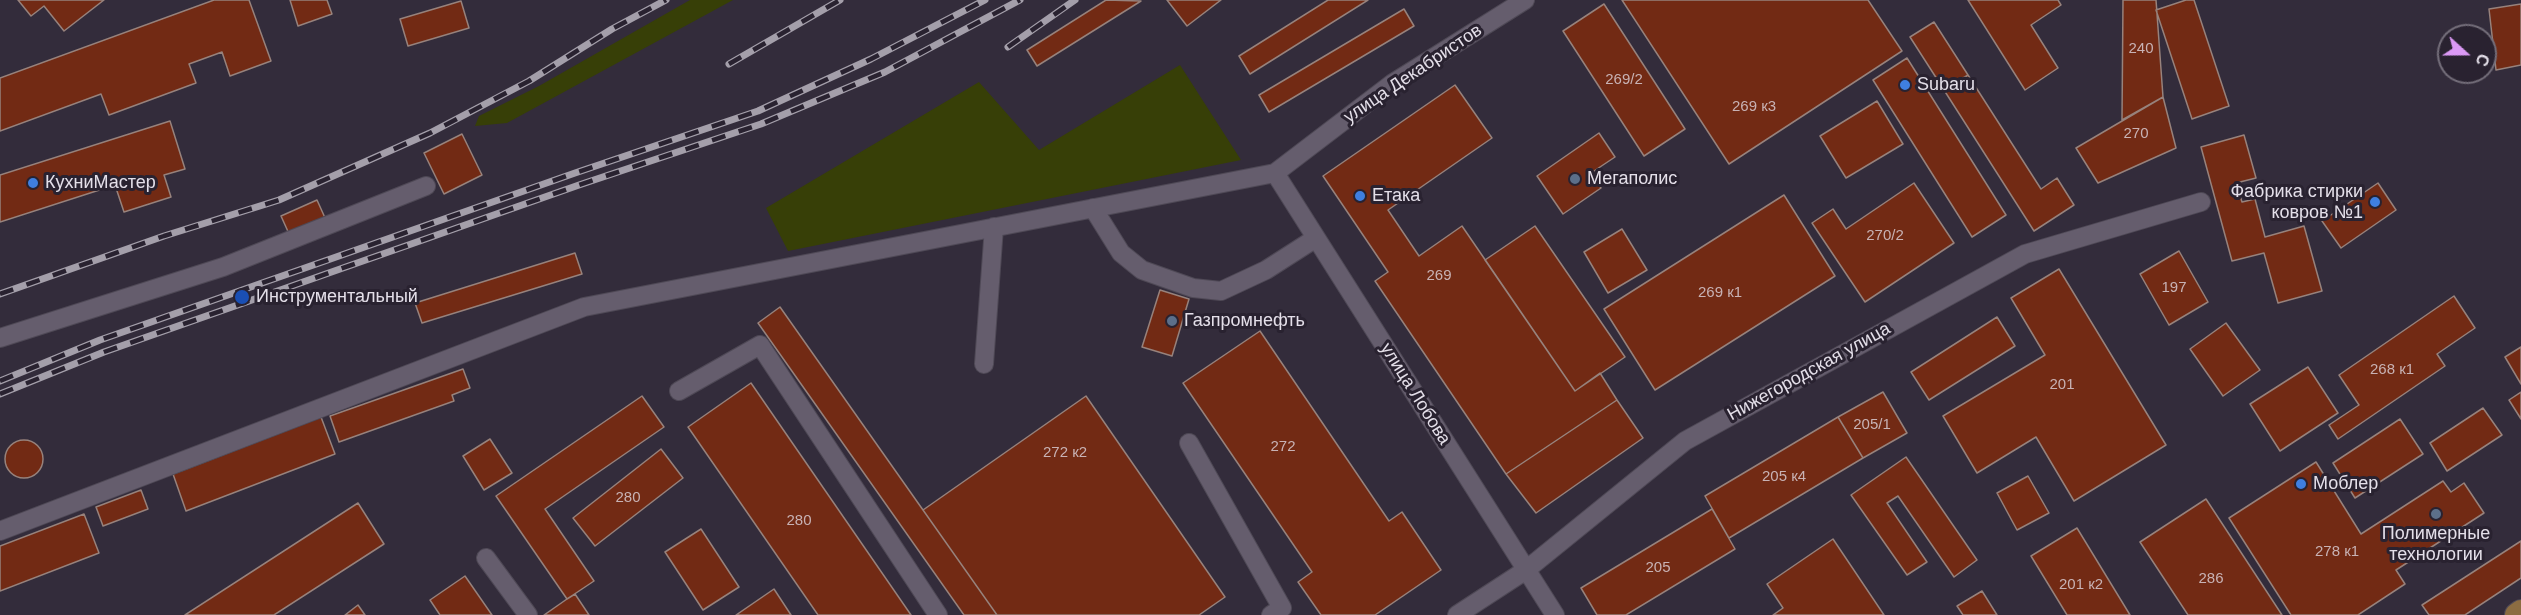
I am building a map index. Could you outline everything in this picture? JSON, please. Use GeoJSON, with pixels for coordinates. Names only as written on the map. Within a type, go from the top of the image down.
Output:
{"type":"FeatureCollection","features":[{"type":"Feature","properties":{"kind":"main road"},"geometry":{"type":"LineString","coordinates":[[2517,615],[2521,612]]}},
{"type":"Feature","properties":{"kind":"street","name":"улица Декабристов"},"geometry":{"type":"LineString","coordinates":[[1275,173],[1392,84],[1525,0]]}},
{"type":"Feature","properties":{"kind":"street"},"geometry":{"type":"LineString","coordinates":[[0,531],[584,307],[1275,173]]}},
{"type":"Feature","properties":{"kind":"street","name":"улица Лобова"},"geometry":{"type":"LineString","coordinates":[[1275,173],[1556,615]]}},
{"type":"Feature","properties":{"kind":"street"},"geometry":{"type":"LineString","coordinates":[[0,338],[223,267],[426,186]]}},
{"type":"Feature","properties":{"kind":"street","name":"Нижегородская улица"},"geometry":{"type":"LineString","coordinates":[[1457,615],[1526,570],[1685,441],[2025,254],[2201,202]]}},
{"type":"Feature","properties":{"kind":"street"},"geometry":{"type":"LineString","coordinates":[[1093,208],[1121,253],[1142,270],[1193,288],[1221,291],[1266,270],[1316,238]]}},
{"type":"Feature","properties":{"kind":"street"},"geometry":{"type":"LineString","coordinates":[[984,364],[994,227]]}},
{"type":"Feature","properties":{"kind":"street"},"geometry":{"type":"LineString","coordinates":[[679,391],[760,345],[938,615]]}},
{"type":"Feature","properties":{"kind":"street"},"geometry":{"type":"LineString","coordinates":[[1190,443],[1282,608],[1271,615]]}},
{"type":"Feature","properties":{"kind":"street"},"geometry":{"type":"LineString","coordinates":[[486,558],[528,615]]}},
{"type":"Feature","properties":{"kind":"green space"},"geometry":{"type":"Polygon","coordinates":[[[690,0],[733,0],[507,123],[475,126],[479,116],[539,86],[690,0]]]}},
{"type":"Feature","properties":{"kind":"green space"},"geometry":{"type":"Polygon","coordinates":[[[1180,65],[1241,160],[788,251],[766,208],[979,82],[1039,150],[1180,65]]]}},
{"type":"Feature","properties":{"kind":"building"},"geometry":{"type":"Polygon","coordinates":[[[18,0],[104,0],[64,31],[44,6],[31,16],[18,0]]]}},
{"type":"Feature","properties":{"kind":"building"},"geometry":{"type":"Polygon","coordinates":[[[214,0],[249,0],[271,61],[230,76],[222,52],[189,64],[196,83],[109,115],[101,94],[0,131],[0,78],[214,0]]]}},
{"type":"Feature","properties":{"kind":"building"},"geometry":{"type":"Polygon","coordinates":[[[290,0],[327,0],[332,14],[298,26],[290,0]]]}},
{"type":"Feature","properties":{"kind":"building"},"geometry":{"type":"Polygon","coordinates":[[[1106,0],[1141,1],[1037,66],[1027,50],[1106,0]]]}},
{"type":"Feature","properties":{"kind":"building"},"geometry":{"type":"Polygon","coordinates":[[[1167,0],[1221,0],[1187,26],[1167,0]]]}},
{"type":"Feature","properties":{"kind":"building"},"geometry":{"type":"Polygon","coordinates":[[[1328,0],[1368,0],[1250,74],[1239,56],[1328,0]]]}},
{"type":"Feature","properties":{"kind":"building"},"geometry":{"type":"Polygon","coordinates":[[[1622,0],[1868,0],[1902,51],[1729,164],[1622,0]]]}},
{"type":"Feature","properties":{"kind":"building"},"geometry":{"type":"Polygon","coordinates":[[[1968,0],[2058,0],[2061,5],[2031,25],[2058,68],[2025,90],[1968,0]]]}},
{"type":"Feature","properties":{"kind":"building"},"geometry":{"type":"Polygon","coordinates":[[[2123,0],[2156,0],[2163,97],[2122,120],[2123,0]]]}},
{"type":"Feature","properties":{"kind":"building"},"geometry":{"type":"Polygon","coordinates":[[[2186,0],[2194,0],[2229,106],[2192,119],[2156,10],[2186,0]]]}},
{"type":"Feature","properties":{"kind":"building"},"geometry":{"type":"Polygon","coordinates":[[[461,1],[469,28],[408,46],[400,19],[461,1]]]}},
{"type":"Feature","properties":{"kind":"building"},"geometry":{"type":"Polygon","coordinates":[[[1604,4],[1685,129],[1644,156],[1563,31],[1604,4]]]}},
{"type":"Feature","properties":{"kind":"building"},"geometry":{"type":"Polygon","coordinates":[[[2521,4],[2521,65],[2497,70],[2497,24],[2491,24],[2489,9],[2521,4]]]}},
{"type":"Feature","properties":{"kind":"building"},"geometry":{"type":"Polygon","coordinates":[[[1404,9],[1414,26],[1269,112],[1259,95],[1404,9]]]}},
{"type":"Feature","properties":{"kind":"building"},"geometry":{"type":"Polygon","coordinates":[[[1934,22],[1968,75],[1944,90],[1910,37],[1934,22]]]}},
{"type":"Feature","properties":{"kind":"building"},"geometry":{"type":"Polygon","coordinates":[[[1907,58],[2006,215],[1972,237],[1873,80],[1907,58]]]}},
{"type":"Feature","properties":{"kind":"building"},"geometry":{"type":"Polygon","coordinates":[[[1968,75],[2041,189],[2057,178],[2074,205],[2034,231],[1944,90],[1968,75]]]}},
{"type":"Feature","properties":{"kind":"building"},"geometry":{"type":"Polygon","coordinates":[[[1455,85],[1492,138],[1388,210],[1419,256],[1462,226],[1575,391],[1600,373],[1617,400],[1506,474],[1375,281],[1388,272],[1323,176],[1455,85]]]}},
{"type":"Feature","properties":{"kind":"building"},"geometry":{"type":"Polygon","coordinates":[[[2163,97],[2176,148],[2098,183],[2076,148],[2163,97]]]}},
{"type":"Feature","properties":{"kind":"building"},"geometry":{"type":"Polygon","coordinates":[[[1877,101],[1903,144],[1846,178],[1820,136],[1877,101]]]}},
{"type":"Feature","properties":{"kind":"building"},"geometry":{"type":"Polygon","coordinates":[[[170,121],[185,169],[164,175],[171,197],[124,212],[115,185],[0,222],[0,175],[170,121]]]}},
{"type":"Feature","properties":{"kind":"building"},"geometry":{"type":"Polygon","coordinates":[[[1599,133],[1615,157],[1591,173],[1601,188],[1563,214],[1537,176],[1599,133]]]}},
{"type":"Feature","properties":{"kind":"building"},"geometry":{"type":"Polygon","coordinates":[[[462,134],[482,175],[444,194],[424,153],[462,134]]]}},
{"type":"Feature","properties":{"kind":"building"},"geometry":{"type":"Polygon","coordinates":[[[2244,135],[2256,178],[2236,183],[2242,202],[2255,199],[2265,237],[2304,226],[2322,291],[2278,303],[2264,253],[2232,261],[2201,147],[2244,135]]]}},
{"type":"Feature","properties":{"kind":"building"},"geometry":{"type":"Polygon","coordinates":[[[1914,183],[1954,243],[1865,302],[1812,223],[1833,209],[1846,229],[1914,183]]]}},
{"type":"Feature","properties":{"kind":"building"},"geometry":{"type":"Polygon","coordinates":[[[2378,183],[2396,210],[2341,248],[2322,221],[2378,183]]]}},
{"type":"Feature","properties":{"kind":"building"},"geometry":{"type":"Polygon","coordinates":[[[1784,195],[1835,276],[1655,390],[1604,309],[1784,195]]]}},
{"type":"Feature","properties":{"kind":"building"},"geometry":{"type":"Polygon","coordinates":[[[317,200],[326,220],[290,236],[281,216],[317,200]]]}},
{"type":"Feature","properties":{"kind":"building"},"geometry":{"type":"Polygon","coordinates":[[[1535,226],[1625,357],[1575,391],[1485,260],[1535,226]]]}},
{"type":"Feature","properties":{"kind":"building"},"geometry":{"type":"Polygon","coordinates":[[[1622,229],[1647,270],[1608,293],[1584,252],[1622,229]]]}},
{"type":"Feature","properties":{"kind":"building"},"geometry":{"type":"Polygon","coordinates":[[[2179,251],[2208,302],[2169,325],[2140,274],[2179,251]]]}},
{"type":"Feature","properties":{"kind":"building"},"geometry":{"type":"Polygon","coordinates":[[[575,253],[582,274],[422,323],[415,303],[575,253]]]}},
{"type":"Feature","properties":{"kind":"building"},"geometry":{"type":"Polygon","coordinates":[[[2059,269],[2166,445],[2074,501],[2036,437],[1977,473],[1943,416],[2045,355],[2011,298],[2059,269]]]}},
{"type":"Feature","properties":{"kind":"building"},"geometry":{"type":"Polygon","coordinates":[[[1160,290],[1189,299],[1172,356],[1142,347],[1160,290]]]}},
{"type":"Feature","properties":{"kind":"building"},"geometry":{"type":"Polygon","coordinates":[[[2454,296],[2475,328],[2437,354],[2445,366],[2338,439],[2329,425],[2359,405],[2339,375],[2454,296]]]}},
{"type":"Feature","properties":{"kind":"building"},"geometry":{"type":"Polygon","coordinates":[[[780,307],[997,615],[964,615],[758,323],[780,307]]]}},
{"type":"Feature","properties":{"kind":"building"},"geometry":{"type":"Polygon","coordinates":[[[1997,317],[2015,346],[1929,400],[1911,372],[1997,317]]]}},
{"type":"Feature","properties":{"kind":"building"},"geometry":{"type":"Polygon","coordinates":[[[2226,323],[2260,370],[2223,396],[2190,349],[2226,323]]]}},
{"type":"Feature","properties":{"kind":"building"},"geometry":{"type":"Polygon","coordinates":[[[1260,331],[1389,521],[1402,512],[1441,570],[1375,615],[1321,615],[1298,582],[1312,572],[1183,383],[1260,331]]]}},
{"type":"Feature","properties":{"kind":"building"},"geometry":{"type":"Polygon","coordinates":[[[2521,347],[2521,384],[2505,357],[2521,347]]]}},
{"type":"Feature","properties":{"kind":"building"},"geometry":{"type":"Polygon","coordinates":[[[2308,367],[2338,413],[2280,451],[2250,404],[2308,367]]]}},
{"type":"Feature","properties":{"kind":"building"},"geometry":{"type":"Polygon","coordinates":[[[463,369],[470,388],[452,395],[454,401],[339,442],[330,416],[463,369]]]}},
{"type":"Feature","properties":{"kind":"building"},"geometry":{"type":"Polygon","coordinates":[[[751,383],[911,615],[818,615],[688,427],[751,383]]]}},
{"type":"Feature","properties":{"kind":"building"},"geometry":{"type":"Polygon","coordinates":[[[1883,392],[1907,433],[1863,458],[1838,417],[1883,392]]]}},
{"type":"Feature","properties":{"kind":"building"},"geometry":{"type":"Polygon","coordinates":[[[2521,392],[2521,419],[2509,400],[2521,392]]]}},
{"type":"Feature","properties":{"kind":"building"},"geometry":{"type":"Polygon","coordinates":[[[642,396],[664,427],[545,509],[594,581],[567,599],[496,496],[642,396]]]}},
{"type":"Feature","properties":{"kind":"building"},"geometry":{"type":"Polygon","coordinates":[[[1086,396],[1225,597],[1199,615],[997,615],[923,510],[1086,396]]]}},
{"type":"Feature","properties":{"kind":"building"},"geometry":{"type":"Polygon","coordinates":[[[1617,400],[1643,438],[1536,513],[1506,474],[1617,400]]]}},
{"type":"Feature","properties":{"kind":"building"},"geometry":{"type":"Polygon","coordinates":[[[2483,408],[2502,435],[2447,471],[2430,443],[2483,408]]]}},
{"type":"Feature","properties":{"kind":"building"},"geometry":{"type":"Polygon","coordinates":[[[321,417],[335,454],[186,511],[173,474],[321,417]]]}},
{"type":"Feature","properties":{"kind":"building"},"geometry":{"type":"Polygon","coordinates":[[[1838,417],[1863,458],[1729,538],[1705,496],[1838,417]]]}},
{"type":"Feature","properties":{"kind":"building"},"geometry":{"type":"Polygon","coordinates":[[[2400,419],[2423,454],[2355,498],[2333,463],[2400,419]]]}},
{"type":"Feature","properties":{"kind":"building"},"geometry":{"type":"Polygon","coordinates":[[[490,439],[512,473],[484,490],[463,456],[490,439]]]}},
{"type":"Feature","properties":{"kind":"building"},"geometry":{"type":"Polygon","coordinates":[[[24,440],[38,445],[43,459],[38,473],[24,478],[10,473],[5,459],[10,445],[24,440]]]}},
{"type":"Feature","properties":{"kind":"building"},"geometry":{"type":"Polygon","coordinates":[[[661,449],[683,478],[595,546],[573,518],[661,449]]]}},
{"type":"Feature","properties":{"kind":"building"},"geometry":{"type":"Polygon","coordinates":[[[1906,457],[1977,560],[1954,577],[1898,496],[1887,503],[1927,562],[1907,575],[1851,495],[1906,457]]]}},
{"type":"Feature","properties":{"kind":"building"},"geometry":{"type":"Polygon","coordinates":[[[2316,462],[2361,534],[2443,481],[2451,492],[2464,483],[2484,513],[2396,570],[2405,584],[2358,615],[2291,615],[2229,518],[2316,462]]]}},
{"type":"Feature","properties":{"kind":"building"},"geometry":{"type":"Polygon","coordinates":[[[2028,476],[2049,513],[2017,530],[1997,493],[2028,476]]]}},
{"type":"Feature","properties":{"kind":"building"},"geometry":{"type":"Polygon","coordinates":[[[141,490],[148,509],[103,526],[96,507],[141,490]]]}},
{"type":"Feature","properties":{"kind":"building"},"geometry":{"type":"Polygon","coordinates":[[[2206,499],[2282,615],[2188,615],[2140,542],[2206,499]]]}},
{"type":"Feature","properties":{"kind":"building"},"geometry":{"type":"Polygon","coordinates":[[[358,503],[384,544],[274,615],[185,615],[358,503]]]}},
{"type":"Feature","properties":{"kind":"building"},"geometry":{"type":"Polygon","coordinates":[[[1712,509],[1735,549],[1626,615],[1597,615],[1581,588],[1712,509]]]}},
{"type":"Feature","properties":{"kind":"building"},"geometry":{"type":"Polygon","coordinates":[[[84,514],[99,553],[0,591],[0,546],[84,514]]]}},
{"type":"Feature","properties":{"kind":"building"},"geometry":{"type":"Polygon","coordinates":[[[2077,528],[2130,615],[2067,615],[2031,556],[2077,528]]]}},
{"type":"Feature","properties":{"kind":"building"},"geometry":{"type":"Polygon","coordinates":[[[701,529],[739,587],[703,610],[665,552],[701,529]]]}},
{"type":"Feature","properties":{"kind":"building"},"geometry":{"type":"Polygon","coordinates":[[[1833,539],[1884,615],[1773,615],[1783,608],[1767,584],[1833,539]]]}},
{"type":"Feature","properties":{"kind":"building"},"geometry":{"type":"Polygon","coordinates":[[[2521,541],[2521,578],[2465,615],[2429,615],[2422,605],[2521,541]]]}},
{"type":"Feature","properties":{"kind":"building"},"geometry":{"type":"Polygon","coordinates":[[[465,576],[492,615],[440,615],[430,600],[465,576]]]}},
{"type":"Feature","properties":{"kind":"building"},"geometry":{"type":"Polygon","coordinates":[[[774,589],[791,615],[736,615],[774,589]]]}},
{"type":"Feature","properties":{"kind":"building"},"geometry":{"type":"Polygon","coordinates":[[[1982,591],[1997,615],[1963,615],[1957,606],[1982,591]]]}},
{"type":"Feature","properties":{"kind":"building"},"geometry":{"type":"Polygon","coordinates":[[[575,594],[589,615],[544,615],[567,599],[575,594]]]}},
{"type":"Feature","properties":{"kind":"building"},"geometry":{"type":"Polygon","coordinates":[[[358,605],[365,615],[345,615],[358,605]]]}},
{"type":"Feature","properties":{"kind":"railway"},"geometry":{"type":"LineString","coordinates":[[0,294],[164,236],[279,200],[430,133],[529,81],[612,29],[666,0]]}},
{"type":"Feature","properties":{"kind":"railway"},"geometry":{"type":"LineString","coordinates":[[729,64],[840,0]]}},
{"type":"Feature","properties":{"kind":"railway"},"geometry":{"type":"LineString","coordinates":[[0,381],[100,340],[758,111],[871,59],[985,0]]}},
{"type":"Feature","properties":{"kind":"railway"},"geometry":{"type":"LineString","coordinates":[[0,394],[104,352],[579,185],[761,124],[885,72],[1020,0]]}},
{"type":"Feature","properties":{"kind":"railway"},"geometry":{"type":"LineString","coordinates":[[1008,47],[1075,0]]}},
{"type":"Feature","properties":{"kind":"place","name":"Subaru"},"geometry":{"type":"Point","coordinates":[1905,85]}},
{"type":"Feature","properties":{"kind":"place","name":"Мегаполис"},"geometry":{"type":"Point","coordinates":[1575,179]}},
{"type":"Feature","properties":{"kind":"place","name":"КухниМастер"},"geometry":{"type":"Point","coordinates":[33,183]}},
{"type":"Feature","properties":{"kind":"place","name":"Етака"},"geometry":{"type":"Point","coordinates":[1360,196]}},
{"type":"Feature","properties":{"kind":"place","name":"Фабрика стирки ковров №1"},"geometry":{"type":"Point","coordinates":[2375,202]}},
{"type":"Feature","properties":{"kind":"place","name":"Инструментальный"},"geometry":{"type":"Point","coordinates":[242,297]}},
{"type":"Feature","properties":{"kind":"place","name":"Газпромнефть"},"geometry":{"type":"Point","coordinates":[1172,321]}},
{"type":"Feature","properties":{"kind":"place","name":"Моблер"},"geometry":{"type":"Point","coordinates":[2301,484]}},
{"type":"Feature","properties":{"kind":"place","name":"Полимерные технологии"},"geometry":{"type":"Point","coordinates":[2436,514]}}]}
